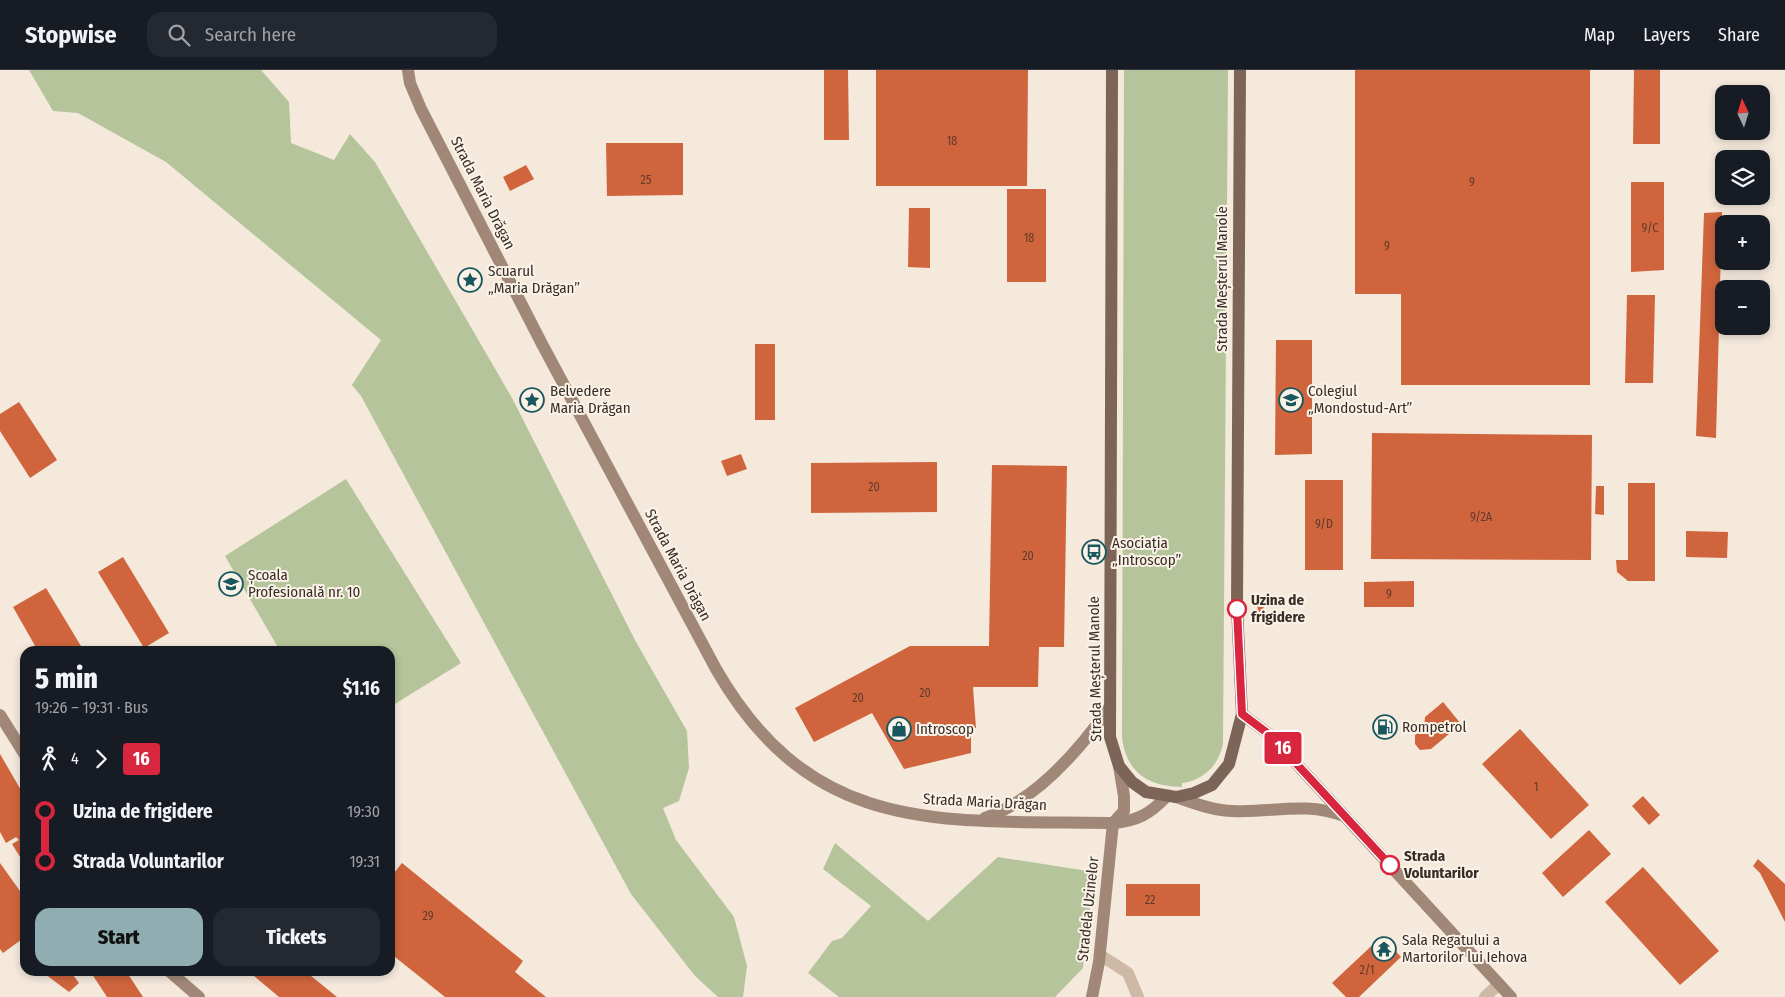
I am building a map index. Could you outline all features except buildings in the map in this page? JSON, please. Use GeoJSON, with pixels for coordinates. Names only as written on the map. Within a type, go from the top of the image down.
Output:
{"type":"FeatureCollection","features":[{"type":"Feature","properties":{"kind":"main road","name":"Strada Maria Drăgan"},"geometry":{"type":"LineString","coordinates":[[408,70],[410,83],[421,108],[542,344],[690,620],[745,714],[762,734],[795,765],[842,792],[871,805],[904,814],[978,821],[1113,823],[1132,821],[1144,816],[1171,797]]}},
{"type":"Feature","properties":{"kind":"main road","name":"Strada Meșterul Manole"},"geometry":{"type":"LineString","coordinates":[[1112,70],[1110,737],[1119,766],[1132,782],[1146,792],[1171,797],[1194,793],[1212,785],[1229,764],[1242,714],[1237,607],[1240,70]]}},
{"type":"Feature","properties":{"kind":"main road"},"geometry":{"type":"LineString","coordinates":[[978,821],[1004,811],[1026,796],[1081,744],[1109,708]]}},
{"type":"Feature","properties":{"kind":"main road"},"geometry":{"type":"LineString","coordinates":[[1242,714],[1270,735],[1511,997]]}},
{"type":"Feature","properties":{"kind":"main road"},"geometry":{"type":"LineString","coordinates":[[0,715],[20,747]]}},
{"type":"Feature","properties":{"kind":"main road"},"geometry":{"type":"LineString","coordinates":[[1113,823],[1124,811],[1124,796],[1119,766]]}},
{"type":"Feature","properties":{"kind":"main road"},"geometry":{"type":"LineString","coordinates":[[1171,797],[1232,812],[1295,807],[1324,808],[1346,816]]}},
{"type":"Feature","properties":{"kind":"main road","name":"Stradela Uzinelor"},"geometry":{"type":"LineString","coordinates":[[1092,997],[1100,955],[1113,823]]}},
{"type":"Feature","properties":{"kind":"main road"},"geometry":{"type":"LineString","coordinates":[[175,976],[199,997]]}},
{"type":"Feature","properties":{"kind":"street"},"geometry":{"type":"LineString","coordinates":[[1100,955],[1128,973],[1138,997]]}},
{"type":"Feature","properties":{"kind":"street"},"geometry":{"type":"LineString","coordinates":[[1485,997],[1498,984]]}},
{"type":"Feature","properties":{"kind":"green space"},"geometry":{"type":"Polygon","coordinates":[[[29,70],[261,70],[289,102],[291,143],[334,160],[350,134],[375,162],[512,398],[636,642],[687,731],[689,768],[679,801],[663,808],[676,840],[734,917],[747,966],[743,997],[718,997],[695,976],[631,894],[361,396],[352,385],[381,340],[166,162],[78,113],[53,111],[29,70]]]}},
{"type":"Feature","properties":{"kind":"green space"},"geometry":{"type":"Polygon","coordinates":[[[1124,70],[1228,70],[1223,743],[1218,758],[1209,770],[1197,779],[1182,783],[1182,787],[1159,784],[1142,776],[1129,761],[1122,738],[1124,70]]]}},
{"type":"Feature","properties":{"kind":"green space"},"geometry":{"type":"Polygon","coordinates":[[[346,479],[461,663],[395,704],[395,646],[277,646],[225,556],[346,479]]]}},
{"type":"Feature","properties":{"kind":"green space"},"geometry":{"type":"Polygon","coordinates":[[[835,843],[928,921],[998,857],[1094,872],[1083,968],[1055,997],[839,997],[808,973],[832,941],[842,938],[871,906],[823,869],[835,843]]]}},
{"type":"Feature","properties":{"kind":"bus line","name":"16"},"geometry":{"type":"LineString","coordinates":[[1237,609],[1242,714],[1270,735],[1390,865]]}},
{"type":"Feature","properties":{"kind":"place","name":"Scuarul „Maria Drăgan”"},"geometry":{"type":"Point","coordinates":[470,280]}},
{"type":"Feature","properties":{"kind":"place","name":"Belvedere Maria Drăgan"},"geometry":{"type":"Point","coordinates":[532,400]}},
{"type":"Feature","properties":{"kind":"place","name":"Colegiul „Mondostud-Art”"},"geometry":{"type":"Point","coordinates":[1291,400]}},
{"type":"Feature","properties":{"kind":"place","name":"Asociația „Introscop”"},"geometry":{"type":"Point","coordinates":[1094,552]}},
{"type":"Feature","properties":{"kind":"place","name":"Școala Profesională nr. 10"},"geometry":{"type":"Point","coordinates":[231,584]}},
{"type":"Feature","properties":{"kind":"place","name":"Uzina de frigidere"},"geometry":{"type":"Point","coordinates":[1237,609]}},
{"type":"Feature","properties":{"kind":"place","name":"Rompetrol"},"geometry":{"type":"Point","coordinates":[1385,727]}},
{"type":"Feature","properties":{"kind":"place","name":"Introscop"},"geometry":{"type":"Point","coordinates":[899,729]}},
{"type":"Feature","properties":{"kind":"place","name":"Strada Voluntarilor"},"geometry":{"type":"Point","coordinates":[1390,865]}},
{"type":"Feature","properties":{"kind":"place","name":"Sala Regatului a Martorilor lui Iehova"},"geometry":{"type":"Point","coordinates":[1384,949]}}]}
